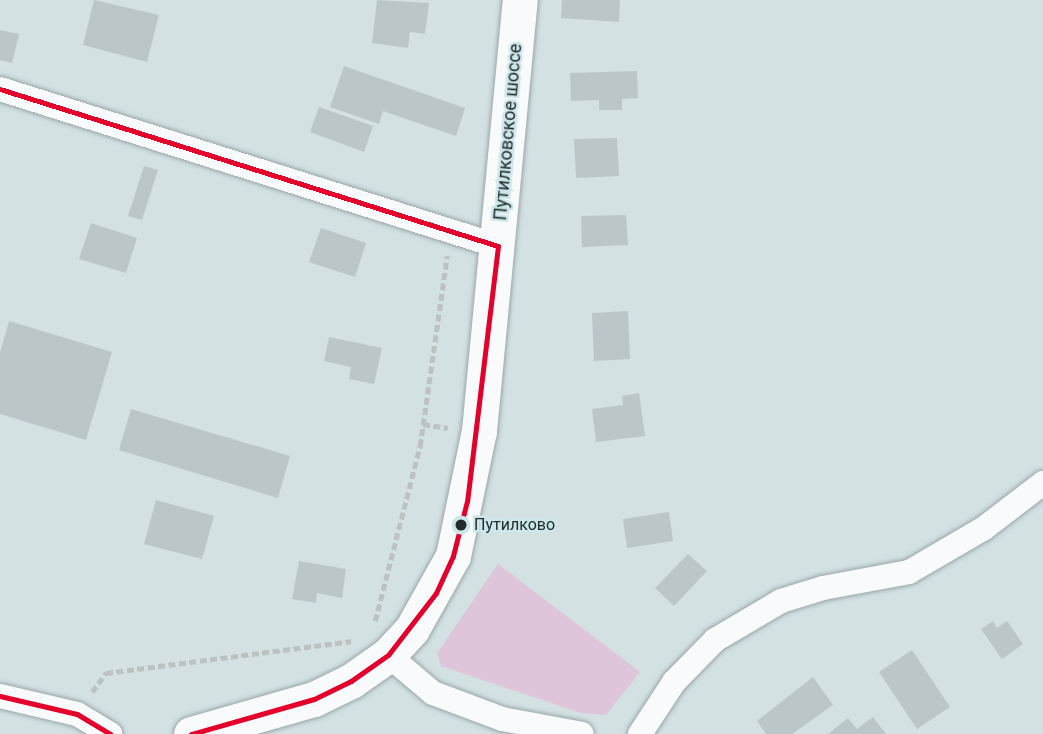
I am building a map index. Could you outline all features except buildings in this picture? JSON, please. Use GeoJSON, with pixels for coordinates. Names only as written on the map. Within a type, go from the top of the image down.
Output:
{"type":"FeatureCollection","features":[{"type":"Feature","properties":{"kind":"main road","name":"Путилковское шоссе"},"geometry":{"type":"LineString","coordinates":[[191,734],[314,699],[436,593],[453,556],[479,431],[520,0]]}},
{"type":"Feature","properties":{"kind":"street"},"geometry":{"type":"LineString","coordinates":[[0,89],[498,246]]}},
{"type":"Feature","properties":{"kind":"street"},"geometry":{"type":"LineString","coordinates":[[639,734],[674,682],[715,640],[782,600],[823,587],[909,572],[974,536],[1043,483]]}},
{"type":"Feature","properties":{"kind":"street"},"geometry":{"type":"LineString","coordinates":[[380,642],[433,694],[502,719],[582,734]]}},
{"type":"Feature","properties":{"kind":"street"},"geometry":{"type":"LineString","coordinates":[[0,696],[76,714],[110,734]]}},
{"type":"Feature","properties":{"kind":"path"},"geometry":{"type":"LineString","coordinates":[[380,642],[423,424],[451,230]]}},
{"type":"Feature","properties":{"kind":"path"},"geometry":{"type":"LineString","coordinates":[[423,424],[459,429]]}},
{"type":"Feature","properties":{"kind":"path"},"geometry":{"type":"LineString","coordinates":[[85,703],[106,673],[356,640]]}},
{"type":"Feature","properties":{"kind":"shaded area"},"geometry":{"type":"Polygon","coordinates":[[[498,564],[640,672],[606,715],[581,713],[441,666],[437,653],[498,564]]]}},
{"type":"Feature","properties":{"kind":"transit line"},"geometry":{"type":"LineString","coordinates":[[0,89],[498,246],[467,501],[453,556],[436,593],[388,655],[351,681],[314,699],[191,734]]}},
{"type":"Feature","properties":{"kind":"transit line"},"geometry":{"type":"LineString","coordinates":[[0,696],[77,714],[110,734]]}},
{"type":"Feature","properties":{"kind":"place","name":"Путилково"},"geometry":{"type":"Point","coordinates":[461,525]}}]}
